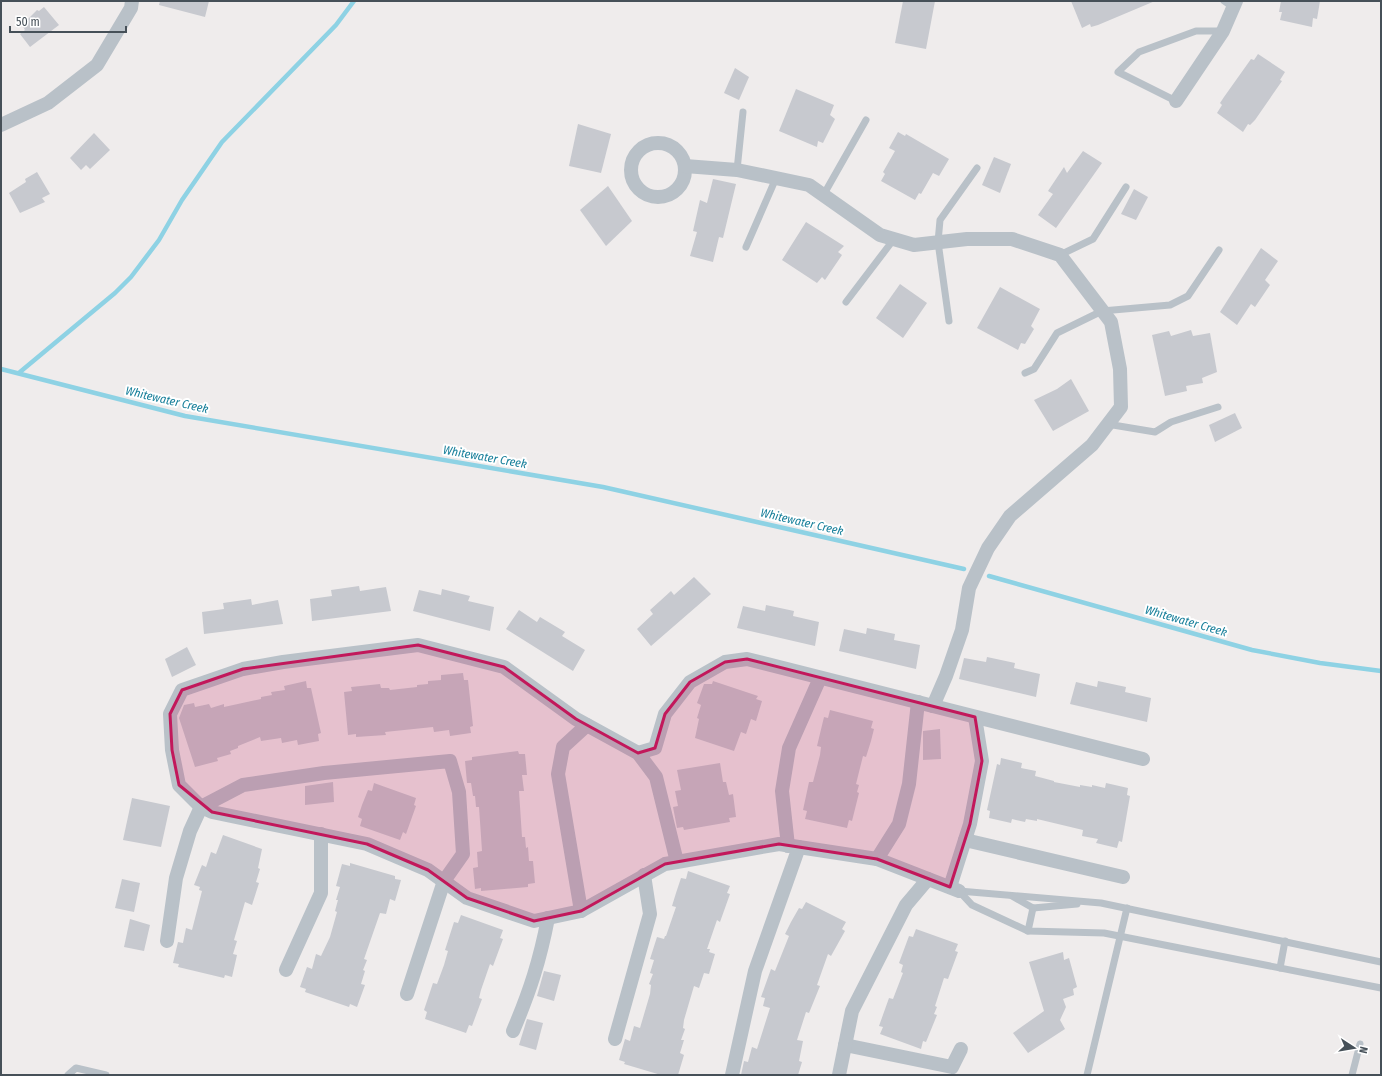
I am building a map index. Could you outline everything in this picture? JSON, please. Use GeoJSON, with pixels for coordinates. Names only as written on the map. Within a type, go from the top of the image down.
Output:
{"type":"FeatureCollection","features":[{"type":"Feature","properties":{"kind":"street"},"geometry":{"type":"LineString","coordinates":[[1,124],[48,103],[97,66],[131,8],[132,1]]}},
{"type":"Feature","properties":{"kind":"street"},"geometry":{"type":"LineString","coordinates":[[1176,101],[1223,31],[1231,3]]}},
{"type":"Feature","properties":{"kind":"street"},"geometry":{"type":"LineString","coordinates":[[685,166],[736,170],[809,185],[824,194],[880,235],[914,245],[967,239],[1012,239],[1060,255],[1111,322],[1120,369],[1121,407],[1092,445],[1010,516],[988,548],[969,588],[962,630],[946,676],[933,706]]}},
{"type":"Feature","properties":{"kind":"street"},"geometry":{"type":"LineString","coordinates":[[677,862],[656,778],[638,753],[587,725],[504,667],[418,645],[283,662],[243,669],[182,690],[170,714],[172,750],[179,785],[201,807],[212,812],[367,844],[428,870],[467,898],[534,921],[581,910],[665,864],[677,862],[779,844],[877,859],[955,889],[965,840],[970,824],[982,761],[975,717]]}},
{"type":"Feature","properties":{"kind":"street"},"geometry":{"type":"LineString","coordinates":[[638,753],[655,748],[664,714],[690,682],[725,662],[747,659],[1143,759]]}},
{"type":"Feature","properties":{"kind":"street"},"geometry":{"type":"LineString","coordinates":[[732,1075],[755,971],[794,847],[782,791],[790,748],[820,678]]}},
{"type":"Feature","properties":{"kind":"street"},"geometry":{"type":"LineString","coordinates":[[877,859],[899,824],[909,784],[918,702]]}},
{"type":"Feature","properties":{"kind":"street"},"geometry":{"type":"LineString","coordinates":[[581,910],[558,774],[563,747],[587,725]]}},
{"type":"Feature","properties":{"kind":"street"},"geometry":{"type":"LineString","coordinates":[[167,941],[176,878],[190,831],[201,807],[243,786],[324,774],[450,761],[459,792],[463,854],[444,881],[407,994]]}},
{"type":"Feature","properties":{"kind":"street"},"geometry":{"type":"LineString","coordinates":[[286,970],[321,893],[321,834]]}},
{"type":"Feature","properties":{"kind":"street"},"geometry":{"type":"LineString","coordinates":[[965,840],[1124,877]]}},
{"type":"Feature","properties":{"kind":"street"},"geometry":{"type":"LineString","coordinates":[[615,1039],[650,914],[644,875]]}},
{"type":"Feature","properties":{"kind":"street"},"geometry":{"type":"LineString","coordinates":[[839,1075],[852,1011],[906,905],[928,878]]}},
{"type":"Feature","properties":{"kind":"street"},"geometry":{"type":"LineString","coordinates":[[513,1031],[531,987],[542,951],[548,918]]}},
{"type":"Feature","properties":{"kind":"street"},"geometry":{"type":"LineString","coordinates":[[845,1045],[952,1067],[961,1049]]}},
{"type":"Feature","properties":{"kind":"lane"},"geometry":{"type":"LineString","coordinates":[[1176,101],[1118,72],[1139,52],[1196,31],[1223,31]]}},
{"type":"Feature","properties":{"kind":"lane"},"geometry":{"type":"LineString","coordinates":[[736,170],[743,112]]}},
{"type":"Feature","properties":{"kind":"lane"},"geometry":{"type":"LineString","coordinates":[[824,194],[866,120]]}},
{"type":"Feature","properties":{"kind":"lane"},"geometry":{"type":"LineString","coordinates":[[949,322],[938,242],[940,220],[977,168]]}},
{"type":"Feature","properties":{"kind":"lane"},"geometry":{"type":"LineString","coordinates":[[746,247],[776,178]]}},
{"type":"Feature","properties":{"kind":"lane"},"geometry":{"type":"LineString","coordinates":[[1060,255],[1093,239],[1126,187]]}},
{"type":"Feature","properties":{"kind":"lane"},"geometry":{"type":"LineString","coordinates":[[846,302],[894,239]]}},
{"type":"Feature","properties":{"kind":"lane"},"geometry":{"type":"LineString","coordinates":[[1025,373],[1034,369],[1057,333],[1102,311],[1170,305],[1188,296],[1219,250]]}},
{"type":"Feature","properties":{"kind":"lane"},"geometry":{"type":"LineString","coordinates":[[1107,424],[1155,432],[1171,422],[1218,407]]}},
{"type":"Feature","properties":{"kind":"lane"},"geometry":{"type":"LineString","coordinates":[[955,889],[1095,903],[1126,908],[1381,962]]}},
{"type":"Feature","properties":{"kind":"lane"},"geometry":{"type":"LineString","coordinates":[[955,889],[972,905],[1028,932],[1104,933],[1381,988]]}},
{"type":"Feature","properties":{"kind":"lane"},"geometry":{"type":"LineString","coordinates":[[1010,895],[1032,908],[1095,903]]}},
{"type":"Feature","properties":{"kind":"lane"},"geometry":{"type":"LineString","coordinates":[[1028,932],[1032,908]]}},
{"type":"Feature","properties":{"kind":"lane"},"geometry":{"type":"LineString","coordinates":[[1087,1075],[1126,908]]}},
{"type":"Feature","properties":{"kind":"lane"},"geometry":{"type":"LineString","coordinates":[[1280,968],[1285,941]]}},
{"type":"Feature","properties":{"kind":"lane"},"geometry":{"type":"LineString","coordinates":[[1352,1075],[1360,1044]]}},
{"type":"Feature","properties":{"kind":"lane"},"geometry":{"type":"LineString","coordinates":[[68,1075],[76,1068],[106,1075]]}},
{"type":"Feature","properties":{"kind":"highlighted area"},"geometry":{"type":"Polygon","coordinates":[[[418,645],[504,667],[576,719],[638,753],[655,748],[665,714],[690,682],[725,662],[747,659],[975,717],[982,761],[970,824],[950,887],[877,859],[779,844],[665,864],[581,911],[534,921],[467,898],[428,870],[367,844],[212,812],[179,785],[172,750],[170,714],[182,690],[243,669],[418,645]]]}},
{"type":"Feature","properties":{"kind":"building"},"geometry":{"type":"Polygon","coordinates":[[[160,1],[209,1],[205,17],[159,5],[160,1]]]}},
{"type":"Feature","properties":{"kind":"building"},"geometry":{"type":"Polygon","coordinates":[[[903,1],[935,1],[926,49],[895,43],[903,1]]]}},
{"type":"Feature","properties":{"kind":"building"},"geometry":{"type":"Polygon","coordinates":[[[1071,1],[1155,1],[1098,25],[1091,27],[1090,24],[1082,28],[1071,1]]]}},
{"type":"Feature","properties":{"kind":"building"},"geometry":{"type":"Polygon","coordinates":[[[1281,1],[1320,1],[1317,19],[1313,18],[1312,27],[1280,20],[1282,12],[1279,12],[1281,1]]]}},
{"type":"Feature","properties":{"kind":"building"},"geometry":{"type":"Polygon","coordinates":[[[44,7],[59,25],[30,47],[20,34],[25,30],[22,25],[37,10],[39,11],[44,7]]]}},
{"type":"Feature","properties":{"kind":"building"},"geometry":{"type":"Polygon","coordinates":[[[1258,54],[1285,72],[1280,80],[1282,81],[1255,120],[1250,125],[1248,124],[1243,132],[1217,113],[1222,105],[1220,103],[1224,97],[1251,59],[1254,60],[1258,54]]]}},
{"type":"Feature","properties":{"kind":"building"},"geometry":{"type":"Polygon","coordinates":[[[735,68],[749,77],[739,100],[724,93],[735,68]]]}},
{"type":"Feature","properties":{"kind":"building"},"geometry":{"type":"Polygon","coordinates":[[[796,89],[834,105],[830,115],[835,119],[823,143],[818,141],[817,147],[779,131],[796,89]]]}},
{"type":"Feature","properties":{"kind":"building"},"geometry":{"type":"Polygon","coordinates":[[[578,124],[611,134],[601,173],[569,166],[578,124]]]}},
{"type":"Feature","properties":{"kind":"building"},"geometry":{"type":"Polygon","coordinates":[[[898,132],[905,136],[906,134],[949,159],[939,176],[933,173],[921,194],[919,193],[915,200],[881,181],[885,174],[883,172],[895,151],[889,148],[898,132]]]}},
{"type":"Feature","properties":{"kind":"building"},"geometry":{"type":"Polygon","coordinates":[[[94,133],[110,150],[90,169],[86,165],[81,170],[70,158],[94,133]]]}},
{"type":"Feature","properties":{"kind":"building"},"geometry":{"type":"Polygon","coordinates":[[[1083,151],[1102,163],[1056,228],[1038,215],[1053,194],[1048,191],[1064,167],[1067,173],[1083,151]]]}},
{"type":"Feature","properties":{"kind":"building"},"geometry":{"type":"Polygon","coordinates":[[[994,157],[1011,164],[1000,193],[982,185],[994,157]]]}},
{"type":"Feature","properties":{"kind":"building"},"geometry":{"type":"Polygon","coordinates":[[[37,172],[50,194],[42,198],[45,202],[20,213],[9,193],[26,182],[25,179],[37,172]]]}},
{"type":"Feature","properties":{"kind":"building"},"geometry":{"type":"Polygon","coordinates":[[[713,179],[736,184],[723,238],[719,237],[713,262],[690,256],[697,232],[693,231],[700,200],[707,203],[713,179]]]}},
{"type":"Feature","properties":{"kind":"building"},"geometry":{"type":"Polygon","coordinates":[[[608,186],[632,221],[606,246],[580,210],[608,186]]]}},
{"type":"Feature","properties":{"kind":"building"},"geometry":{"type":"Polygon","coordinates":[[[1134,189],[1148,197],[1136,220],[1121,214],[1134,189]]]}},
{"type":"Feature","properties":{"kind":"building"},"geometry":{"type":"Polygon","coordinates":[[[806,222],[844,246],[838,252],[842,255],[825,280],[822,277],[817,283],[782,260],[806,222]]]}},
{"type":"Feature","properties":{"kind":"building"},"geometry":{"type":"Polygon","coordinates":[[[1261,248],[1278,261],[1265,280],[1270,285],[1255,307],[1251,304],[1237,325],[1220,312],[1261,248]]]}},
{"type":"Feature","properties":{"kind":"building"},"geometry":{"type":"Polygon","coordinates":[[[900,284],[927,303],[903,338],[876,318],[900,284]]]}},
{"type":"Feature","properties":{"kind":"building"},"geometry":{"type":"Polygon","coordinates":[[[1000,287],[1040,309],[1031,326],[1034,329],[1025,344],[1021,343],[1018,350],[977,328],[1000,287]]]}},
{"type":"Feature","properties":{"kind":"building"},"geometry":{"type":"Polygon","coordinates":[[[1191,330],[1193,336],[1210,333],[1217,372],[1202,378],[1203,383],[1186,386],[1187,391],[1165,396],[1152,335],[1169,331],[1171,336],[1191,330]]]}},
{"type":"Feature","properties":{"kind":"building"},"geometry":{"type":"Polygon","coordinates":[[[1071,379],[1089,411],[1053,431],[1034,400],[1057,389],[1071,379]]]}},
{"type":"Feature","properties":{"kind":"building"},"geometry":{"type":"Polygon","coordinates":[[[1235,413],[1242,428],[1215,442],[1209,425],[1235,413]]]}},
{"type":"Feature","properties":{"kind":"building"},"geometry":{"type":"Polygon","coordinates":[[[694,577],[711,594],[651,646],[637,629],[653,614],[650,610],[671,591],[674,595],[694,577]]]}},
{"type":"Feature","properties":{"kind":"building"},"geometry":{"type":"Polygon","coordinates":[[[359,586],[360,591],[386,587],[391,611],[312,621],[310,599],[332,596],[331,590],[359,586]]]}},
{"type":"Feature","properties":{"kind":"building"},"geometry":{"type":"Polygon","coordinates":[[[442,589],[470,596],[468,601],[494,607],[490,631],[413,611],[419,590],[441,595],[442,589]]]}},
{"type":"Feature","properties":{"kind":"building"},"geometry":{"type":"Polygon","coordinates":[[[251,599],[252,605],[278,600],[283,624],[204,634],[202,612],[224,609],[223,603],[251,599]]]}},
{"type":"Feature","properties":{"kind":"building"},"geometry":{"type":"Polygon","coordinates":[[[766,605],[794,611],[793,616],[819,622],[815,646],[737,628],[743,606],[765,611],[766,605]]]}},
{"type":"Feature","properties":{"kind":"building"},"geometry":{"type":"Polygon","coordinates":[[[519,610],[537,622],[540,617],[565,632],[562,636],[585,650],[573,671],[506,629],[519,610]]]}},
{"type":"Feature","properties":{"kind":"building"},"geometry":{"type":"Polygon","coordinates":[[[867,628],[895,634],[894,640],[920,645],[916,669],[839,651],[844,629],[866,634],[867,628]]]}},
{"type":"Feature","properties":{"kind":"building"},"geometry":{"type":"Polygon","coordinates":[[[187,647],[196,665],[172,677],[165,659],[187,647]]]}},
{"type":"Feature","properties":{"kind":"building"},"geometry":{"type":"Polygon","coordinates":[[[987,657],[1015,663],[1014,668],[1040,674],[1036,697],[959,679],[964,658],[986,662],[987,657]]]}},
{"type":"Feature","properties":{"kind":"building"},"geometry":{"type":"Polygon","coordinates":[[[463,673],[464,680],[468,680],[473,726],[470,727],[471,733],[450,736],[449,730],[434,732],[433,727],[385,732],[386,735],[356,737],[356,734],[348,735],[344,692],[352,691],[351,687],[380,684],[381,688],[389,688],[390,690],[417,687],[417,685],[428,684],[428,681],[441,680],[441,675],[463,673]]]}},
{"type":"Feature","properties":{"kind":"building"},"geometry":{"type":"Polygon","coordinates":[[[306,681],[307,688],[311,688],[321,733],[318,734],[319,741],[298,745],[297,740],[282,743],[281,738],[261,741],[260,737],[238,746],[238,748],[230,751],[231,754],[217,758],[218,761],[195,767],[179,718],[184,705],[194,703],[195,707],[209,704],[211,708],[224,704],[224,707],[261,699],[261,697],[272,695],[271,692],[285,690],[284,686],[306,681]]]}},
{"type":"Feature","properties":{"kind":"building"},"geometry":{"type":"Polygon","coordinates":[[[713,681],[758,696],[756,699],[762,701],[756,721],[751,719],[746,734],[741,732],[734,751],[695,738],[699,719],[697,718],[701,705],[697,703],[704,684],[712,684],[713,681]]]}},
{"type":"Feature","properties":{"kind":"building"},"geometry":{"type":"Polygon","coordinates":[[[1098,681],[1126,687],[1125,692],[1151,698],[1147,722],[1070,704],[1076,682],[1097,687],[1098,681]]]}},
{"type":"Feature","properties":{"kind":"building"},"geometry":{"type":"Polygon","coordinates":[[[830,710],[873,721],[871,728],[874,729],[871,741],[866,757],[863,756],[856,784],[859,785],[857,792],[859,793],[852,821],[849,820],[847,828],[805,819],[807,811],[803,810],[809,782],[813,782],[820,755],[821,747],[817,746],[824,717],[828,718],[830,710]]]}},
{"type":"Feature","properties":{"kind":"building"},"geometry":{"type":"Polygon","coordinates":[[[940,729],[941,759],[923,760],[923,731],[940,729]]]}},
{"type":"Feature","properties":{"kind":"building"},"geometry":{"type":"Polygon","coordinates":[[[518,751],[519,754],[525,754],[527,775],[522,775],[524,791],[519,791],[522,837],[525,837],[526,848],[528,847],[529,861],[533,861],[535,883],[528,884],[528,887],[481,891],[481,888],[475,889],[473,868],[478,867],[477,852],[482,851],[479,807],[476,807],[475,796],[473,796],[471,783],[467,783],[465,761],[472,760],[472,757],[518,751]]]}},
{"type":"Feature","properties":{"kind":"building"},"geometry":{"type":"Polygon","coordinates":[[[1001,758],[1022,763],[1021,768],[1036,771],[1035,776],[1054,782],[1080,787],[1080,785],[1092,787],[1092,785],[1105,788],[1106,783],[1128,788],[1127,795],[1130,796],[1122,842],[1119,841],[1117,848],[1096,843],[1098,839],[1082,836],[1083,830],[1037,819],[1037,821],[1026,819],[1025,822],[1012,819],[1011,823],[989,818],[990,811],[987,810],[997,764],[1000,765],[1001,758]]]}},
{"type":"Feature","properties":{"kind":"building"},"geometry":{"type":"Polygon","coordinates":[[[720,763],[723,782],[726,782],[729,795],[733,794],[736,817],[729,818],[730,822],[684,830],[683,827],[677,828],[673,807],[678,806],[675,791],[681,790],[677,770],[720,763]]]}},
{"type":"Feature","properties":{"kind":"building"},"geometry":{"type":"Polygon","coordinates":[[[333,782],[334,802],[305,805],[305,786],[333,782]]]}},
{"type":"Feature","properties":{"kind":"building"},"geometry":{"type":"Polygon","coordinates":[[[374,783],[416,798],[414,805],[416,806],[406,834],[403,832],[400,840],[360,826],[362,819],[358,817],[368,790],[372,791],[374,783]]]}},
{"type":"Feature","properties":{"kind":"building"},"geometry":{"type":"Polygon","coordinates":[[[132,798],[170,806],[161,847],[123,840],[132,798]]]}},
{"type":"Feature","properties":{"kind":"building"},"geometry":{"type":"Polygon","coordinates":[[[223,835],[262,849],[258,868],[260,869],[256,882],[259,883],[252,905],[245,902],[234,940],[237,941],[233,954],[237,955],[232,977],[225,975],[224,978],[178,967],[179,964],[173,963],[178,942],[183,943],[186,928],[192,930],[202,891],[199,890],[200,887],[194,885],[202,865],[206,867],[211,852],[216,854],[223,835]]]}},
{"type":"Feature","properties":{"kind":"building"},"geometry":{"type":"Polygon","coordinates":[[[350,863],[395,876],[395,879],[401,880],[395,901],[390,899],[386,914],[380,913],[364,959],[367,960],[363,970],[365,971],[361,984],[365,985],[357,1007],[350,1004],[349,1007],[305,992],[306,989],[300,987],[307,967],[312,969],[316,954],[321,956],[330,937],[337,912],[335,911],[338,900],[336,900],[340,887],[336,886],[342,864],[350,866],[350,863]]]}},
{"type":"Feature","properties":{"kind":"building"},"geometry":{"type":"Polygon","coordinates":[[[688,871],[730,886],[727,893],[730,894],[720,922],[717,920],[707,949],[710,949],[709,952],[715,954],[709,974],[704,973],[699,988],[694,986],[684,1020],[683,1028],[685,1029],[681,1040],[684,1040],[680,1053],[684,1055],[678,1075],[661,1075],[624,1064],[625,1062],[619,1060],[625,1039],[630,1041],[634,1026],[640,1028],[650,994],[651,985],[649,984],[653,974],[650,973],[654,960],[650,959],[657,937],[664,939],[666,936],[676,907],[672,906],[681,878],[686,879],[688,871]]]}},
{"type":"Feature","properties":{"kind":"building"},"geometry":{"type":"Polygon","coordinates":[[[122,879],[140,883],[134,912],[115,908],[122,879]]]}},
{"type":"Feature","properties":{"kind":"building"},"geometry":{"type":"Polygon","coordinates":[[[806,902],[846,922],[842,929],[845,931],[831,956],[828,954],[817,985],[820,986],[809,1013],[806,1012],[797,1040],[803,1041],[799,1061],[802,1062],[798,1075],[741,1075],[744,1061],[748,1062],[752,1047],[757,1049],[770,1008],[763,1006],[765,998],[761,997],[771,969],[775,971],[789,936],[785,934],[799,908],[802,909],[806,902]]]}},
{"type":"Feature","properties":{"kind":"building"},"geometry":{"type":"Polygon","coordinates":[[[461,915],[503,930],[500,938],[503,939],[493,966],[490,964],[481,990],[479,998],[482,999],[472,1026],[469,1025],[466,1033],[425,1019],[427,1012],[424,1010],[433,983],[437,984],[444,965],[448,951],[445,950],[454,922],[458,923],[461,915]]]}},
{"type":"Feature","properties":{"kind":"building"},"geometry":{"type":"Polygon","coordinates":[[[130,919],[150,925],[144,951],[124,947],[130,919]]]}},
{"type":"Feature","properties":{"kind":"building"},"geometry":{"type":"Polygon","coordinates":[[[916,929],[958,944],[955,951],[958,952],[948,979],[944,978],[935,1006],[937,1007],[934,1014],[937,1015],[926,1042],[923,1041],[921,1049],[880,1034],[883,1027],[879,1026],[889,998],[893,999],[903,973],[901,972],[903,965],[899,963],[909,936],[913,937],[916,929]]]}},
{"type":"Feature","properties":{"kind":"building"},"geometry":{"type":"Polygon","coordinates":[[[1063,952],[1064,960],[1069,958],[1077,987],[1073,989],[1074,995],[1063,999],[1066,1007],[1060,1020],[1065,1029],[1028,1053],[1013,1033],[1044,1011],[1029,962],[1063,952]]]}},
{"type":"Feature","properties":{"kind":"building"},"geometry":{"type":"Polygon","coordinates":[[[544,971],[561,975],[554,1001],[537,996],[544,971]]]}},
{"type":"Feature","properties":{"kind":"building"},"geometry":{"type":"Polygon","coordinates":[[[527,1019],[543,1023],[536,1050],[519,1045],[527,1019]]]}},
{"type":"Feature","properties":{"kind":"waterway"},"geometry":{"type":"LineString","coordinates":[[20,372],[115,293],[131,277],[159,240],[182,200],[222,142],[336,25],[354,1]]}},
{"type":"Feature","properties":{"kind":"waterway","name":"Whitewater Creek"},"geometry":{"type":"LineString","coordinates":[[1,369],[185,416],[603,487],[964,569]]}},
{"type":"Feature","properties":{"kind":"waterway","name":"Whitewater Creek"},"geometry":{"type":"LineString","coordinates":[[989,576],[1252,650],[1320,663],[1381,671]]}}]}
